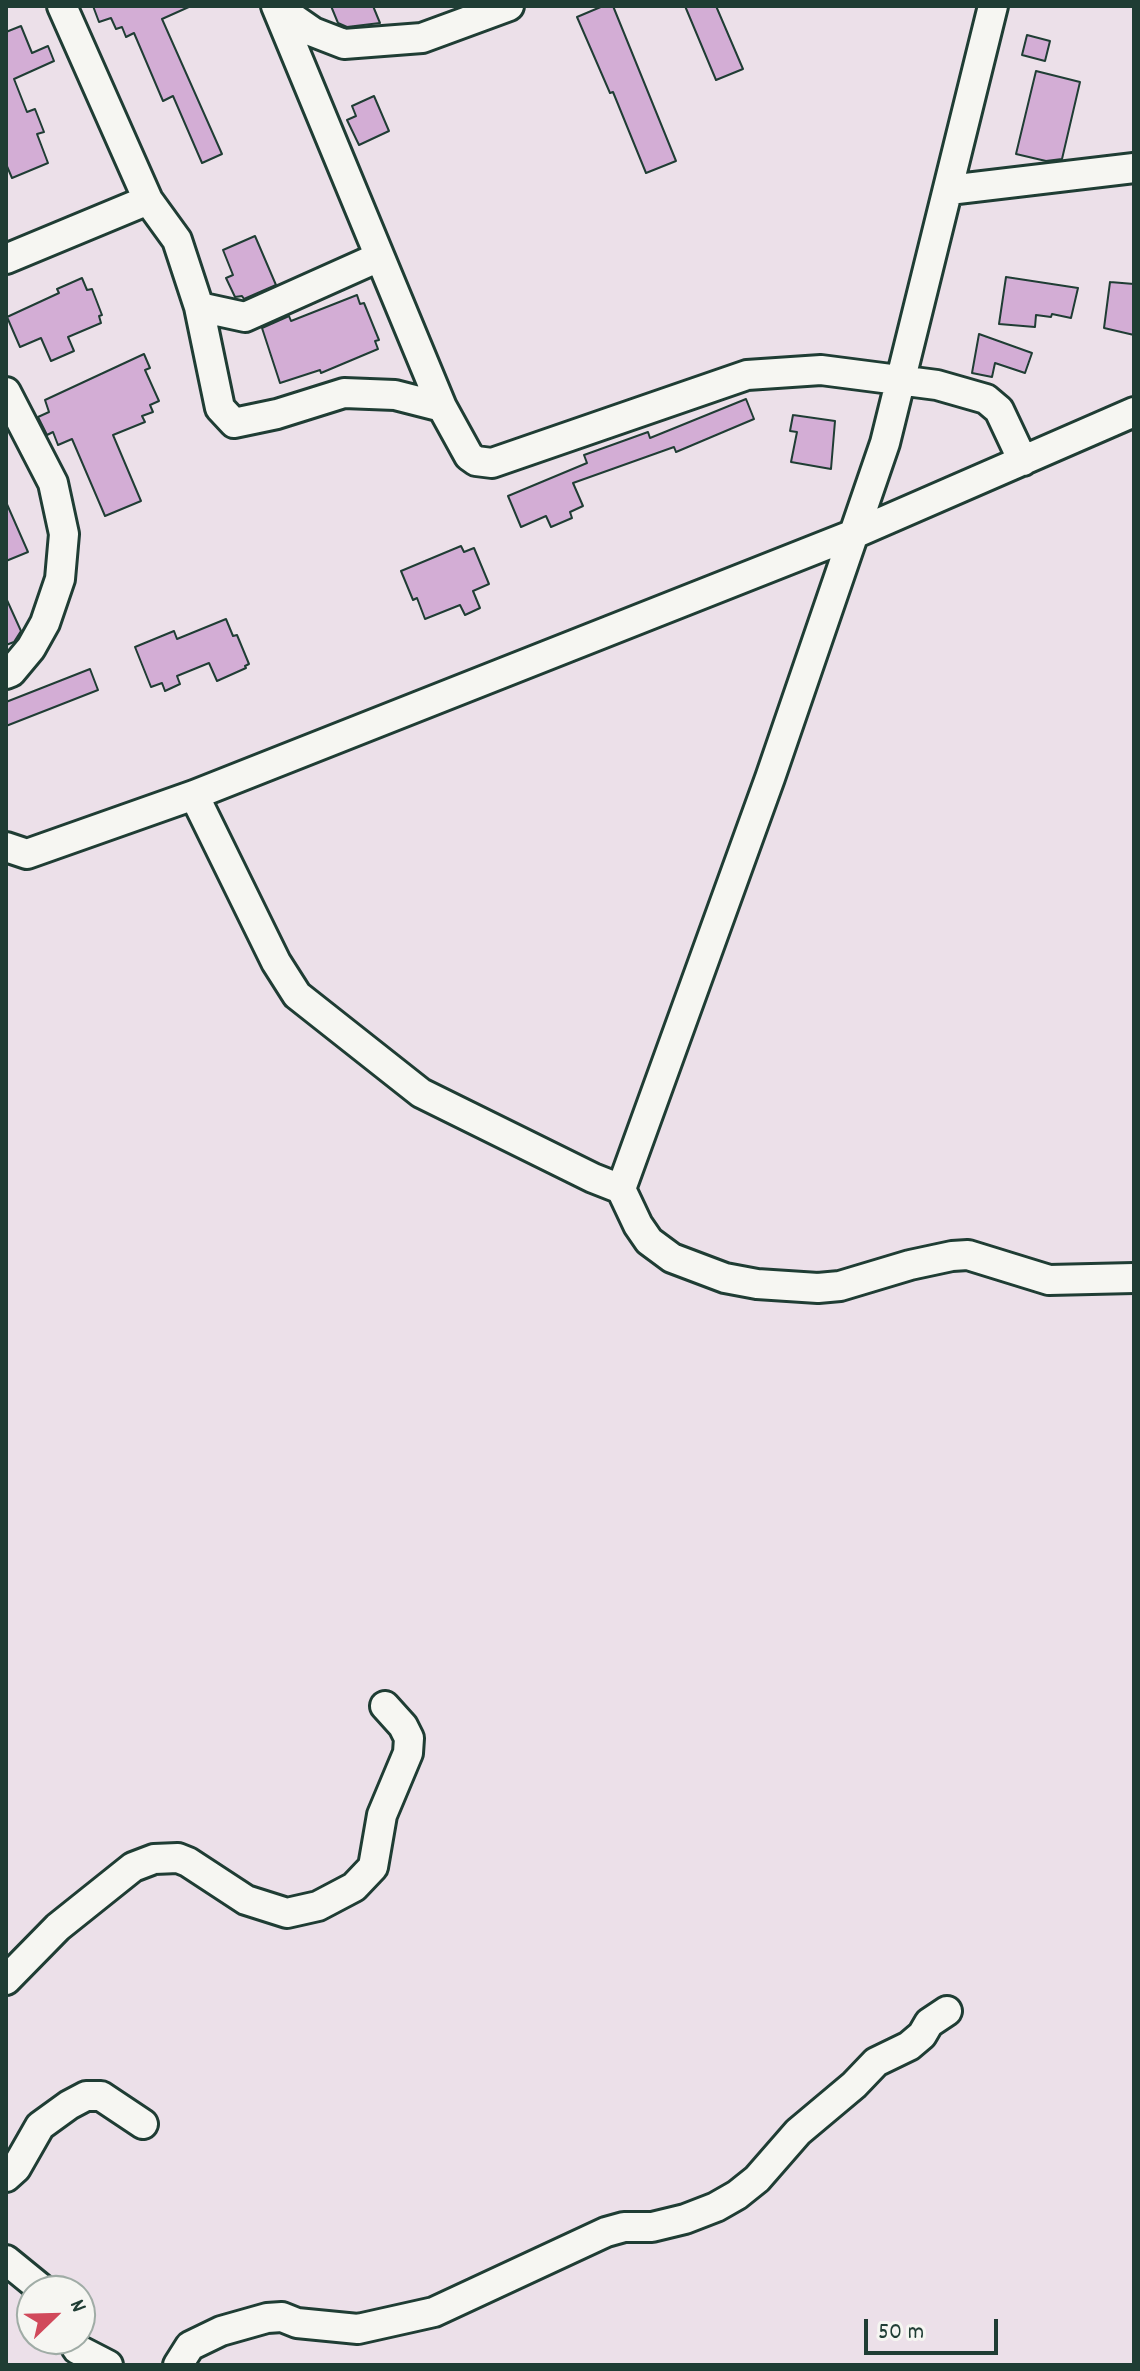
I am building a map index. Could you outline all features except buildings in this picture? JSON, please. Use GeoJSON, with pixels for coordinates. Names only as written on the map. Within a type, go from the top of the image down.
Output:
{"type":"FeatureCollection","features":[{"type":"Feature","properties":{"kind":"street"},"geometry":{"type":"LineString","coordinates":[[62,6],[148,200],[177,240],[199,307],[220,408],[234,423],[277,414],[344,393],[395,395],[442,407]]}},
{"type":"Feature","properties":{"kind":"street"},"geometry":{"type":"LineString","coordinates":[[276,6],[313,32],[344,44],[422,38],[509,6]]}},
{"type":"Feature","properties":{"kind":"street"},"geometry":{"type":"LineString","coordinates":[[276,6],[442,407],[469,456],[476,461],[492,463],[747,375],[821,370],[937,385],[986,399],[999,410],[1023,461]]}},
{"type":"Feature","properties":{"kind":"street"},"geometry":{"type":"LineString","coordinates":[[621,1189],[770,778],[885,443],[993,6]]}},
{"type":"Feature","properties":{"kind":"street"},"geometry":{"type":"LineString","coordinates":[[949,190],[1134,168]]}},
{"type":"Feature","properties":{"kind":"street"},"geometry":{"type":"LineString","coordinates":[[6,259],[148,200]]}},
{"type":"Feature","properties":{"kind":"street"},"geometry":{"type":"LineString","coordinates":[[199,307],[245,317],[379,257]]}},
{"type":"Feature","properties":{"kind":"street"},"geometry":{"type":"LineString","coordinates":[[6,392],[53,483],[64,534],[60,579],[45,623],[31,648],[6,674]]}},
{"type":"Feature","properties":{"kind":"street"},"geometry":{"type":"LineString","coordinates":[[13,855],[194,795],[854,534],[1134,412]]}},
{"type":"Feature","properties":{"kind":"street"},"geometry":{"type":"LineString","coordinates":[[194,795],[269,950],[297,995],[421,1093],[621,1189],[649,1241],[672,1258],[725,1278],[757,1284],[818,1288],[840,1286],[910,1265],[968,1255],[1049,1280],[1134,1278]]}},
{"type":"Feature","properties":{"kind":"street"},"geometry":{"type":"LineString","coordinates":[[6,1980],[58,1927],[91,1900],[133,1867],[154,1859],[178,1858],[188,1862],[246,1900],[287,1913],[318,1906],[354,1887],[373,1867],[382,1815],[408,1753],[409,1738],[385,1706]]}},
{"type":"Feature","properties":{"kind":"street"},"geometry":{"type":"LineString","coordinates":[[178,2365],[190,2346],[221,2331],[267,2318],[282,2317],[297,2323],[358,2329],[423,2315],[606,2232],[685,2219],[716,2207],[757,2179],[798,2132],[854,2085],[876,2062],[909,2046],[922,2035],[929,2023],[947,2011]]}},
{"type":"Feature","properties":{"kind":"street"},"geometry":{"type":"LineString","coordinates":[[6,2177],[16,2168],[40,2126],[86,2096],[101,2096],[143,2124]]}},
{"type":"Feature","properties":{"kind":"street"},"geometry":{"type":"LineString","coordinates":[[89,2355],[108,2365]]}}]}
